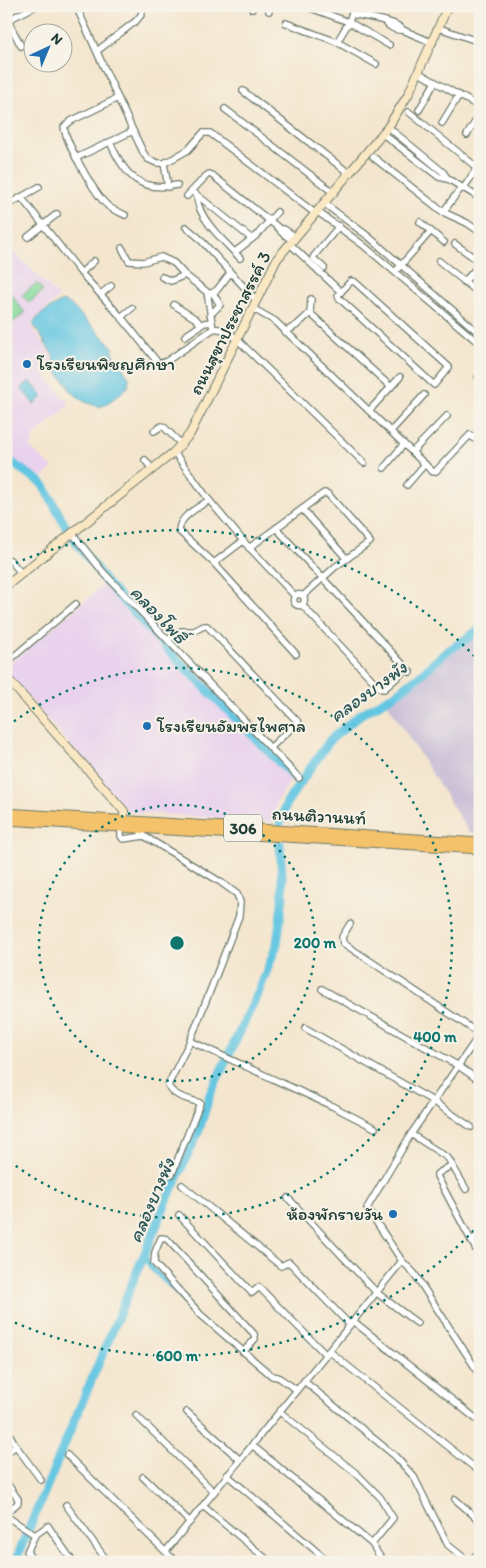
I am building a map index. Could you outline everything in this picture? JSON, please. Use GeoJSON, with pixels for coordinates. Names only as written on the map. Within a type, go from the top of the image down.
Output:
{"type":"FeatureCollection","features":[{"type":"Feature","properties":{"kind":"main road","name":"ถนนติวานนท์"},"geometry":{"type":"LineString","coordinates":[[6,813],[123,824],[138,828],[480,849]]}},
{"type":"Feature","properties":{"kind":"main road","name":"ถนนติวานนท์"},"geometry":{"type":"LineString","coordinates":[[6,820],[123,824],[480,843]]}},
{"type":"Feature","properties":{"kind":"street"},"geometry":{"type":"LineString","coordinates":[[21,46],[7,21],[28,8],[36,6]]}},
{"type":"Feature","properties":{"kind":"street"},"geometry":{"type":"LineString","coordinates":[[76,6],[133,131],[148,159],[157,163],[164,163],[183,154],[204,133],[210,133],[317,213],[339,226],[480,344]]}},
{"type":"Feature","properties":{"kind":"street"},"geometry":{"type":"LineString","coordinates":[[97,52],[136,21],[141,15],[144,6]]}},
{"type":"Feature","properties":{"kind":"street"},"geometry":{"type":"LineString","coordinates":[[305,6],[349,22],[389,45]]}},
{"type":"Feature","properties":{"kind":"street"},"geometry":{"type":"LineString","coordinates":[[338,42],[349,22],[354,6]]}},
{"type":"Feature","properties":{"kind":"street","name":"ถนนสุขาประชาสรรค์ 3"},"geometry":{"type":"LineString","coordinates":[[6,586],[174,452],[190,434],[236,338],[277,259],[385,130],[408,95],[448,6]]}},
{"type":"Feature","properties":{"kind":"street"},"geometry":{"type":"LineString","coordinates":[[352,14],[384,22],[399,31],[403,30],[433,43]]}},
{"type":"Feature","properties":{"kind":"street"},"geometry":{"type":"LineString","coordinates":[[286,23],[338,42],[376,64]]}},
{"type":"Feature","properties":{"kind":"street"},"geometry":{"type":"LineString","coordinates":[[439,28],[480,42]]}},
{"type":"Feature","properties":{"kind":"street"},"geometry":{"type":"LineString","coordinates":[[419,73],[480,107]]}},
{"type":"Feature","properties":{"kind":"street"},"geometry":{"type":"LineString","coordinates":[[419,110],[435,82]]}},
{"type":"Feature","properties":{"kind":"street"},"geometry":{"type":"LineString","coordinates":[[243,91],[350,174]]}},
{"type":"Feature","properties":{"kind":"street"},"geometry":{"type":"LineString","coordinates":[[442,123],[459,95]]}},
{"type":"Feature","properties":{"kind":"street"},"geometry":{"type":"LineString","coordinates":[[118,98],[71,121],[64,127],[76,158],[100,198],[109,207],[125,215]]}},
{"type":"Feature","properties":{"kind":"street"},"geometry":{"type":"LineString","coordinates":[[225,109],[334,193]]}},
{"type":"Feature","properties":{"kind":"street"},"geometry":{"type":"LineString","coordinates":[[409,112],[475,166],[475,171],[443,212]]}},
{"type":"Feature","properties":{"kind":"street"},"geometry":{"type":"LineString","coordinates":[[467,135],[480,114]]}},
{"type":"Feature","properties":{"kind":"street"},"geometry":{"type":"LineString","coordinates":[[385,130],[441,175],[480,198]]}},
{"type":"Feature","properties":{"kind":"street"},"geometry":{"type":"LineString","coordinates":[[76,158],[133,131]]}},
{"type":"Feature","properties":{"kind":"street"},"geometry":{"type":"LineString","coordinates":[[110,142],[119,161],[132,177],[142,184],[168,187],[177,185]]}},
{"type":"Feature","properties":{"kind":"street"},"geometry":{"type":"LineString","coordinates":[[373,157],[443,212],[467,223],[480,232]]}},
{"type":"Feature","properties":{"kind":"street"},"geometry":{"type":"LineString","coordinates":[[164,163],[168,187]]}},
{"type":"Feature","properties":{"kind":"street"},"geometry":{"type":"LineString","coordinates":[[252,240],[197,197],[189,194],[206,176],[212,175],[280,229],[341,292]]}},
{"type":"Feature","properties":{"kind":"street"},"geometry":{"type":"LineString","coordinates":[[6,206],[39,187]]}},
{"type":"Feature","properties":{"kind":"street"},"geometry":{"type":"LineString","coordinates":[[21,197],[81,273],[121,317],[159,364],[167,361],[213,329],[220,329],[236,338],[364,463]]}},
{"type":"Feature","properties":{"kind":"street"},"geometry":{"type":"LineString","coordinates":[[197,197],[198,206],[203,216],[240,258]]}},
{"type":"Feature","properties":{"kind":"street"},"geometry":{"type":"LineString","coordinates":[[325,204],[369,237],[480,334]]}},
{"type":"Feature","properties":{"kind":"street"},"geometry":{"type":"LineString","coordinates":[[235,252],[252,240],[277,212]]}},
{"type":"Feature","properties":{"kind":"street"},"geometry":{"type":"LineString","coordinates":[[28,237],[57,214]]}},
{"type":"Feature","properties":{"kind":"street"},"geometry":{"type":"LineString","coordinates":[[420,222],[444,242]]}},
{"type":"Feature","properties":{"kind":"street"},"geometry":{"type":"LineString","coordinates":[[324,268],[314,256],[339,226]]}},
{"type":"Feature","properties":{"kind":"street"},"geometry":{"type":"LineString","coordinates":[[186,227],[198,237],[256,300]]}},
{"type":"Feature","properties":{"kind":"street"},"geometry":{"type":"LineString","coordinates":[[395,272],[431,231]]}},
{"type":"Feature","properties":{"kind":"street"},"geometry":{"type":"LineString","coordinates":[[363,245],[369,237]]}},
{"type":"Feature","properties":{"kind":"street"},"geometry":{"type":"LineString","coordinates":[[455,244],[480,263],[464,282]]}},
{"type":"Feature","properties":{"kind":"street"},"geometry":{"type":"LineString","coordinates":[[122,248],[130,261],[143,262],[161,257],[174,263],[185,275],[211,294],[220,305],[210,315]]}},
{"type":"Feature","properties":{"kind":"street"},"geometry":{"type":"LineString","coordinates":[[81,273],[94,261]]}},
{"type":"Feature","properties":{"kind":"street"},"geometry":{"type":"LineString","coordinates":[[440,261],[480,294]]}},
{"type":"Feature","properties":{"kind":"street"},"geometry":{"type":"LineString","coordinates":[[213,329],[210,315],[211,294],[230,273]]}},
{"type":"Feature","properties":{"kind":"street"},"geometry":{"type":"LineString","coordinates":[[162,277],[171,281],[185,275]]}},
{"type":"Feature","properties":{"kind":"street"},"geometry":{"type":"LineString","coordinates":[[350,281],[354,281],[449,368],[433,385],[339,298],[338,295],[341,292],[350,281]]}},
{"type":"Feature","properties":{"kind":"street"},"geometry":{"type":"LineString","coordinates":[[101,294],[111,286]]}},
{"type":"Feature","properties":{"kind":"street"},"geometry":{"type":"LineString","coordinates":[[285,332],[298,325],[310,313],[312,299]]}},
{"type":"Feature","properties":{"kind":"street"},"geometry":{"type":"LineString","coordinates":[[174,305],[196,319],[201,325]]}},
{"type":"Feature","properties":{"kind":"street"},"geometry":{"type":"LineString","coordinates":[[121,317],[132,308]]}},
{"type":"Feature","properties":{"kind":"street"},"geometry":{"type":"LineString","coordinates":[[252,308],[275,322],[435,472],[470,435],[480,443]]}},
{"type":"Feature","properties":{"kind":"street"},"geometry":{"type":"LineString","coordinates":[[310,313],[391,387]]}},
{"type":"Feature","properties":{"kind":"street"},"geometry":{"type":"LineString","coordinates":[[185,336],[201,325],[211,322]]}},
{"type":"Feature","properties":{"kind":"street"},"geometry":{"type":"LineString","coordinates":[[480,374],[478,377],[480,380]]}},
{"type":"Feature","properties":{"kind":"street"},"geometry":{"type":"LineString","coordinates":[[369,411],[400,377]]}},
{"type":"Feature","properties":{"kind":"street"},"geometry":{"type":"LineString","coordinates":[[390,431],[424,394]]}},
{"type":"Feature","properties":{"kind":"street"},"geometry":{"type":"LineString","coordinates":[[412,452],[447,416]]}},
{"type":"Feature","properties":{"kind":"street"},"geometry":{"type":"LineString","coordinates":[[154,431],[162,426],[164,427],[180,444]]}},
{"type":"Feature","properties":{"kind":"street"},"geometry":{"type":"LineString","coordinates":[[384,468],[404,444]]}},
{"type":"Feature","properties":{"kind":"street"},"geometry":{"type":"LineString","coordinates":[[174,452],[209,500],[243,541],[295,596]]}},
{"type":"Feature","properties":{"kind":"street"},"geometry":{"type":"LineString","coordinates":[[145,460],[152,469]]}},
{"type":"Feature","properties":{"kind":"street"},"geometry":{"type":"LineString","coordinates":[[407,485],[425,464]]}},
{"type":"Feature","properties":{"kind":"street"},"geometry":{"type":"LineString","coordinates":[[249,548],[324,493],[328,494],[370,542],[347,558],[303,596],[295,596]]}},
{"type":"Feature","properties":{"kind":"street"},"geometry":{"type":"LineString","coordinates":[[209,500],[183,518],[179,523],[179,531],[214,563],[296,654]]}},
{"type":"Feature","properties":{"kind":"street"},"geometry":{"type":"LineString","coordinates":[[302,509],[347,558]]}},
{"type":"Feature","properties":{"kind":"street"},"geometry":{"type":"LineString","coordinates":[[276,528],[409,670],[384,688],[380,688],[302,604]]}},
{"type":"Feature","properties":{"kind":"street"},"geometry":{"type":"LineString","coordinates":[[71,534],[104,572],[299,778]]}},
{"type":"Feature","properties":{"kind":"street"},"geometry":{"type":"LineString","coordinates":[[214,563],[243,541]]}},
{"type":"Feature","properties":{"kind":"street"},"geometry":{"type":"LineString","coordinates":[[6,559],[10,560],[22,574]]}},
{"type":"Feature","properties":{"kind":"street"},"geometry":{"type":"LineString","coordinates":[[295,596],[293,600],[295,604],[298,606],[302,604]]}},
{"type":"Feature","properties":{"kind":"street"},"geometry":{"type":"LineString","coordinates":[[302,604],[304,601],[303,596]]}},
{"type":"Feature","properties":{"kind":"street"},"geometry":{"type":"LineString","coordinates":[[6,663],[76,604]]}},
{"type":"Feature","properties":{"kind":"street"},"geometry":{"type":"LineString","coordinates":[[168,640],[181,631],[194,631],[205,625],[219,638],[298,722],[270,748]]}},
{"type":"Feature","properties":{"kind":"street"},"geometry":{"type":"LineString","coordinates":[[6,677],[124,811],[121,836],[123,839],[144,836]]}},
{"type":"Feature","properties":{"kind":"street"},"geometry":{"type":"LineString","coordinates":[[138,828],[144,836],[219,881],[237,894],[240,902],[239,916],[190,1041],[168,1085],[176,1094],[200,1104],[172,1174]]}},
{"type":"Feature","properties":{"kind":"street"},"geometry":{"type":"LineString","coordinates":[[350,924],[342,937],[343,943],[480,1034],[411,1134],[367,1208],[402,1262],[414,1273],[480,1375]]}},
{"type":"Feature","properties":{"kind":"street"},"geometry":{"type":"LineString","coordinates":[[322,989],[457,1065],[480,1081]]}},
{"type":"Feature","properties":{"kind":"street"},"geometry":{"type":"LineString","coordinates":[[305,1028],[433,1101],[471,1127]]}},
{"type":"Feature","properties":{"kind":"street"},"geometry":{"type":"LineString","coordinates":[[190,1041],[236,1060],[375,1128]]}},
{"type":"Feature","properties":{"kind":"street"},"geometry":{"type":"LineString","coordinates":[[411,1134],[448,1158],[466,1189]]}},
{"type":"Feature","properties":{"kind":"street"},"geometry":{"type":"LineString","coordinates":[[452,1164],[437,1174],[437,1176],[480,1257]]}},
{"type":"Feature","properties":{"kind":"street"},"geometry":{"type":"LineString","coordinates":[[182,1185],[281,1266],[289,1262],[352,1323],[480,1422]]}},
{"type":"Feature","properties":{"kind":"street"},"geometry":{"type":"LineString","coordinates":[[288,1198],[377,1293],[417,1323]]}},
{"type":"Feature","properties":{"kind":"street"},"geometry":{"type":"LineString","coordinates":[[179,1215],[252,1293],[258,1287],[327,1353],[480,1472]]}},
{"type":"Feature","properties":{"kind":"street"},"geometry":{"type":"LineString","coordinates":[[471,1240],[480,1235]]}},
{"type":"Feature","properties":{"kind":"street"},"geometry":{"type":"LineString","coordinates":[[243,1352],[255,1339],[254,1334],[167,1240],[161,1238],[155,1252],[154,1263],[201,1315],[243,1352],[272,1376],[278,1377],[297,1390]]}},
{"type":"Feature","properties":{"kind":"street"},"geometry":{"type":"LineString","coordinates":[[166,1551],[402,1262]]}},
{"type":"Feature","properties":{"kind":"street"},"geometry":{"type":"LineString","coordinates":[[304,1381],[395,1456],[414,1477],[448,1545],[470,1562],[480,1550]]}},
{"type":"Feature","properties":{"kind":"street"},"geometry":{"type":"LineString","coordinates":[[187,1412],[240,1460]]}},
{"type":"Feature","properties":{"kind":"street"},"geometry":{"type":"LineString","coordinates":[[280,1412],[357,1474],[380,1497],[393,1518],[372,1544]]}},
{"type":"Feature","properties":{"kind":"street"},"geometry":{"type":"LineString","coordinates":[[136,1415],[214,1492]]}},
{"type":"Feature","properties":{"kind":"street"},"geometry":{"type":"LineString","coordinates":[[6,1428],[16,1446],[41,1480]]}},
{"type":"Feature","properties":{"kind":"street"},"geometry":{"type":"LineString","coordinates":[[252,1445],[372,1544],[383,1562]]}},
{"type":"Feature","properties":{"kind":"street"},"geometry":{"type":"LineString","coordinates":[[6,1454],[16,1446]]}},
{"type":"Feature","properties":{"kind":"street"},"geometry":{"type":"LineString","coordinates":[[67,1456],[176,1562]]}},
{"type":"Feature","properties":{"kind":"street"},"geometry":{"type":"LineString","coordinates":[[143,1476],[190,1522]]}},
{"type":"Feature","properties":{"kind":"street"},"geometry":{"type":"LineString","coordinates":[[228,1476],[329,1562]]}},
{"type":"Feature","properties":{"kind":"street"},"geometry":{"type":"LineString","coordinates":[[6,1482],[18,1499],[18,1503],[6,1514],[35,1535]]}},
{"type":"Feature","properties":{"kind":"street"},"geometry":{"type":"LineString","coordinates":[[455,1499],[480,1521]]}},
{"type":"Feature","properties":{"kind":"street"},"geometry":{"type":"LineString","coordinates":[[66,1505],[108,1562]]}},
{"type":"Feature","properties":{"kind":"street"},"geometry":{"type":"LineString","coordinates":[[203,1506],[270,1562]]}},
{"type":"Feature","properties":{"kind":"street"},"geometry":{"type":"LineString","coordinates":[[34,1562],[27,1552],[35,1535],[48,1526],[73,1562]]}},
{"type":"Feature","properties":{"kind":"shaded area","name":"โรงเรียนพิชญศึกษา"},"geometry":{"type":"Polygon","coordinates":[[[6,244],[59,297],[30,323],[53,358],[41,370],[70,405],[34,436],[30,448],[53,468],[39,481],[6,459],[6,423],[14,415],[6,406],[6,244]]]}},
{"type":"Feature","properties":{"kind":"shaded area","name":"โรงเรียนอัมพรไพศาล"},"geometry":{"type":"Polygon","coordinates":[[[105,584],[291,780],[276,803],[273,822],[129,812],[6,672],[6,667],[105,584]]]}},
{"type":"Feature","properties":{"kind":"shaded area"},"geometry":{"type":"Polygon","coordinates":[[[480,635],[480,833],[469,832],[387,703],[438,663],[480,635]]]}},
{"type":"Feature","properties":{"kind":"green space"},"geometry":{"type":"Polygon","coordinates":[[[37,283],[43,291],[29,303],[22,295],[37,283]]]}},
{"type":"Feature","properties":{"kind":"green space"},"geometry":{"type":"Polygon","coordinates":[[[6,287],[25,313],[12,323],[6,316],[6,287]]]}},
{"type":"Feature","properties":{"kind":"water"},"geometry":{"type":"Polygon","coordinates":[[[62,301],[70,304],[113,347],[113,354],[129,377],[128,387],[107,404],[99,407],[83,401],[70,390],[59,375],[54,364],[54,357],[33,324],[42,314],[62,301]]]}},
{"type":"Feature","properties":{"kind":"water"},"geometry":{"type":"Polygon","coordinates":[[[30,381],[43,397],[34,404],[21,388],[30,381]]]}},
{"type":"Feature","properties":{"kind":"waterway","name":"คลองโพธิ์"},"geometry":{"type":"LineString","coordinates":[[6,459],[44,486],[68,531],[106,582],[170,652],[300,783]]}},
{"type":"Feature","properties":{"kind":"waterway","name":"คลองบางพัง"},"geometry":{"type":"LineString","coordinates":[[280,823],[287,802],[330,740],[361,714],[393,696],[446,652],[480,629]]}},
{"type":"Feature","properties":{"kind":"waterway","name":"คลองบางพัง"},"geometry":{"type":"LineString","coordinates":[[15,1562],[173,1186],[199,1130],[210,1094],[259,991],[277,944],[283,896],[280,844]]}},
{"type":"Feature","properties":{"kind":"waterway"},"geometry":{"type":"LineString","coordinates":[[144,1255],[151,1268],[185,1300]]}},
{"type":"Feature","properties":{"kind":"place","name":"โรงเรียนพิชญศึกษา"},"geometry":{"type":"Point","coordinates":[27,364]}},
{"type":"Feature","properties":{"kind":"place","name":"โรงเรียนอัมพรไพศาล"},"geometry":{"type":"Point","coordinates":[147,726]}},
{"type":"Feature","properties":{"kind":"place","name":"ห้องพักรายวัน"},"geometry":{"type":"Point","coordinates":[393,1214]}}]}
